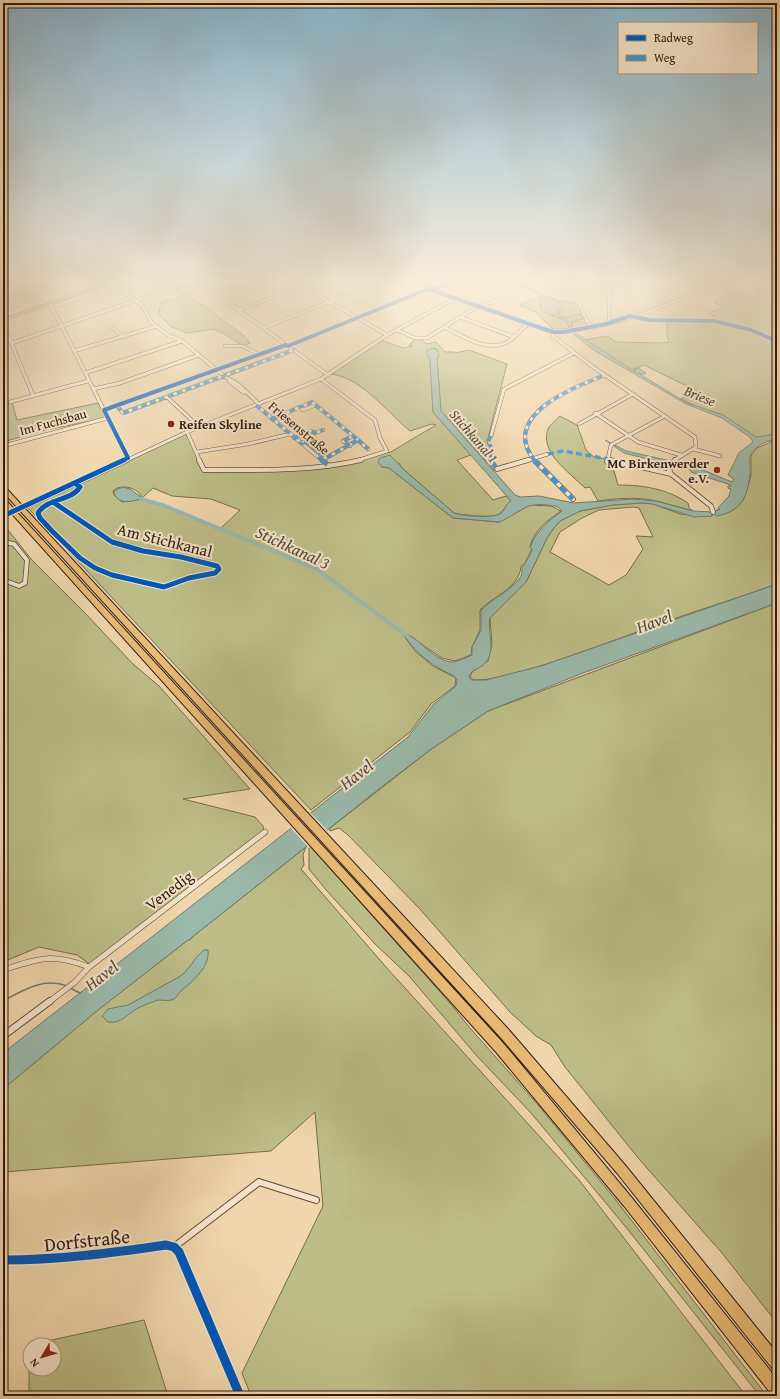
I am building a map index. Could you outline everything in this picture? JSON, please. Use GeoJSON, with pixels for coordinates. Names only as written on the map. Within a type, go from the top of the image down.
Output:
{"type":"FeatureCollection","features":[{"type":"Feature","properties":{"kind":"highway"},"geometry":{"type":"LineString","coordinates":[[3,488],[301,810],[325,845],[536,1090],[654,1234],[777,1390]]}},
{"type":"Feature","properties":{"kind":"highway"},"geometry":{"type":"LineString","coordinates":[[3,500],[292,817],[325,845],[459,982],[552,1088],[659,1216],[777,1364]]}},
{"type":"Feature","properties":{"kind":"main road","name":"Dorfstraße"},"geometry":{"type":"LineString","coordinates":[[3,1260],[44,1260],[81,1257],[166,1245],[174,1247]]}},
{"type":"Feature","properties":{"kind":"main road"},"geometry":{"type":"LineString","coordinates":[[174,1247],[179,1252],[240,1396]]}},
{"type":"Feature","properties":{"kind":"street"},"geometry":{"type":"LineString","coordinates":[[13,345],[33,395]]}},
{"type":"Feature","properties":{"kind":"street"},"geometry":{"type":"LineString","coordinates":[[71,345],[128,458]]}},
{"type":"Feature","properties":{"kind":"street"},"geometry":{"type":"LineString","coordinates":[[74,351],[94,345]]}},
{"type":"Feature","properties":{"kind":"street"},"geometry":{"type":"LineString","coordinates":[[85,373],[169,345]]}},
{"type":"Feature","properties":{"kind":"street","name":"Friesenstraße"},"geometry":{"type":"LineString","coordinates":[[187,345],[224,376],[228,377],[242,388],[247,395]]}},
{"type":"Feature","properties":{"kind":"street"},"geometry":{"type":"LineString","coordinates":[[104,410],[286,345]]}},
{"type":"Feature","properties":{"kind":"street"},"geometry":{"type":"LineString","coordinates":[[287,345],[328,375]]}},
{"type":"Feature","properties":{"kind":"street"},"geometry":{"type":"LineString","coordinates":[[3,516],[187,432],[322,379],[372,345]]}},
{"type":"Feature","properties":{"kind":"street"},"geometry":{"type":"LineString","coordinates":[[565,345],[605,375],[695,437],[697,444],[693,450],[681,455],[671,463],[669,470],[671,474]]}},
{"type":"Feature","properties":{"kind":"street"},"geometry":{"type":"LineString","coordinates":[[225,346],[242,346],[259,354]]}},
{"type":"Feature","properties":{"kind":"street"},"geometry":{"type":"LineString","coordinates":[[117,406],[123,413],[294,350]]}},
{"type":"Feature","properties":{"kind":"street"},"geometry":{"type":"LineString","coordinates":[[491,436],[504,389],[574,352]]}},
{"type":"Feature","properties":{"kind":"street"},"geometry":{"type":"LineString","coordinates":[[92,389],[120,383],[198,355]]}},
{"type":"Feature","properties":{"kind":"street"},"geometry":{"type":"LineString","coordinates":[[573,499],[533,458],[526,445],[525,437],[528,426],[538,411],[548,402],[605,375]]}},
{"type":"Feature","properties":{"kind":"street"},"geometry":{"type":"LineString","coordinates":[[187,432],[204,470],[329,466],[371,458],[387,451],[380,438],[375,420],[322,379]]}},
{"type":"Feature","properties":{"kind":"street"},"geometry":{"type":"LineString","coordinates":[[10,402],[88,381]]}},
{"type":"Feature","properties":{"kind":"street","name":"Friesenstraße"},"geometry":{"type":"LineString","coordinates":[[229,381],[247,395],[294,438],[329,466]]}},
{"type":"Feature","properties":{"kind":"street"},"geometry":{"type":"LineString","coordinates":[[578,424],[595,413],[633,394]]}},
{"type":"Feature","properties":{"kind":"street"},"geometry":{"type":"LineString","coordinates":[[167,397],[199,427]]}},
{"type":"Feature","properties":{"kind":"street"},"geometry":{"type":"LineString","coordinates":[[272,419],[312,402],[368,449]]}},
{"type":"Feature","properties":{"kind":"street"},"geometry":{"type":"LineString","coordinates":[[595,413],[627,436],[646,445],[681,455]]}},
{"type":"Feature","properties":{"kind":"street"},"geometry":{"type":"LineString","coordinates":[[665,416],[608,448],[608,459],[671,474],[711,506],[713,512]]}},
{"type":"Feature","properties":{"kind":"street","name":"Im Fuchsbau"},"geometry":{"type":"LineString","coordinates":[[3,446],[108,418]]}},
{"type":"Feature","properties":{"kind":"street"},"geometry":{"type":"LineString","coordinates":[[294,438],[311,431],[315,433],[323,430]]}},
{"type":"Feature","properties":{"kind":"street"},"geometry":{"type":"LineString","coordinates":[[197,452],[248,444],[290,434]]}},
{"type":"Feature","properties":{"kind":"street"},"geometry":{"type":"LineString","coordinates":[[350,446],[343,441],[353,436]]}},
{"type":"Feature","properties":{"kind":"street"},"geometry":{"type":"LineString","coordinates":[[300,442],[308,443],[326,458],[350,446],[358,440]]}},
{"type":"Feature","properties":{"kind":"street"},"geometry":{"type":"LineString","coordinates":[[693,450],[720,456]]}},
{"type":"Feature","properties":{"kind":"street"},"geometry":{"type":"LineString","coordinates":[[497,469],[548,454]]}},
{"type":"Feature","properties":{"kind":"street","name":"Am Stichkanal"},"geometry":{"type":"LineString","coordinates":[[53,502],[112,542],[143,551],[187,558],[217,566],[219,569],[214,572],[176,581],[164,587],[115,576],[96,569],[74,552],[39,516],[39,509],[53,502],[79,490],[80,487],[76,483]]}},
{"type":"Feature","properties":{"kind":"street"},"geometry":{"type":"LineString","coordinates":[[3,542],[14,544],[27,560],[25,583],[19,586],[3,580]]}},
{"type":"Feature","properties":{"kind":"street","name":"Venedig"},"geometry":{"type":"LineString","coordinates":[[3,1036],[63,992],[89,967],[265,832]]}},
{"type":"Feature","properties":{"kind":"street"},"geometry":{"type":"LineString","coordinates":[[3,970],[46,956],[74,961],[89,967]]}},
{"type":"Feature","properties":{"kind":"street"},"geometry":{"type":"LineString","coordinates":[[174,1247],[259,1182],[316,1200]]}},
{"type":"Feature","properties":{"kind":"green space"},"geometry":{"type":"Polygon","coordinates":[[[372,345],[395,345],[403,348],[413,346],[410,345],[439,345],[445,352],[456,353],[469,350],[507,364],[487,442],[490,448],[490,459],[496,469],[494,470],[441,411],[437,359],[439,357],[438,351],[435,348],[426,351],[430,361],[433,412],[471,455],[457,460],[493,500],[506,496],[511,501],[498,515],[495,516],[463,515],[454,513],[403,469],[399,463],[382,467],[389,468],[453,518],[499,522],[530,505],[551,506],[561,511],[538,530],[530,546],[532,549],[525,563],[521,566],[516,580],[505,591],[480,610],[480,630],[472,647],[471,655],[455,661],[442,658],[403,632],[317,568],[221,528],[240,510],[211,499],[172,496],[153,488],[142,498],[134,489],[120,487],[113,491],[114,495],[122,502],[140,499],[164,506],[298,561],[322,573],[402,633],[415,651],[433,666],[456,678],[455,686],[431,704],[410,732],[311,810],[27,507],[186,434],[206,471],[275,470],[321,467],[366,459],[387,451],[389,453],[436,425],[432,424],[410,431],[363,388],[341,376],[330,374],[372,345]]]}},
{"type":"Feature","properties":{"kind":"green space"},"geometry":{"type":"Polygon","coordinates":[[[592,345],[777,345],[777,434],[756,438],[723,415],[700,408],[681,399],[697,391],[644,365],[631,370],[592,345]]]}},
{"type":"Feature","properties":{"kind":"green space"},"geometry":{"type":"Polygon","coordinates":[[[12,402],[17,420],[98,403],[106,418],[41,431],[3,442],[3,404],[12,402]]]}},
{"type":"Feature","properties":{"kind":"green space"},"geometry":{"type":"Polygon","coordinates":[[[560,416],[577,425],[586,450],[594,457],[606,459],[604,462],[614,471],[618,485],[646,487],[672,494],[688,503],[689,508],[693,511],[657,501],[635,498],[598,501],[590,487],[585,488],[564,468],[551,453],[547,445],[546,436],[549,427],[560,416]]]}},
{"type":"Feature","properties":{"kind":"green space"},"geometry":{"type":"Polygon","coordinates":[[[777,439],[777,584],[530,669],[482,680],[470,678],[472,672],[488,661],[492,644],[490,618],[526,582],[547,538],[560,521],[580,511],[613,505],[642,503],[653,504],[680,514],[712,516],[712,512],[743,500],[751,476],[751,456],[757,448],[777,439]],[[633,507],[599,510],[582,518],[560,532],[550,552],[609,585],[626,575],[643,549],[636,536],[653,537],[639,508],[633,507]]]}},
{"type":"Feature","properties":{"kind":"green space"},"geometry":{"type":"Polygon","coordinates":[[[3,524],[32,560],[133,664],[159,686],[250,789],[183,799],[255,817],[263,826],[264,830],[91,965],[77,955],[39,947],[3,962],[3,524]]]}},
{"type":"Feature","properties":{"kind":"green space"},"geometry":{"type":"Polygon","coordinates":[[[777,603],[777,1323],[722,1253],[639,1159],[565,1067],[551,1045],[536,1036],[510,1012],[419,908],[348,835],[339,828],[330,831],[329,829],[430,750],[488,711],[777,603]]]}},
{"type":"Feature","properties":{"kind":"green space"},"geometry":{"type":"Polygon","coordinates":[[[309,845],[450,1003],[470,1028],[539,1106],[615,1199],[767,1396],[760,1396],[625,1226],[531,1113],[476,1055],[409,976],[375,944],[327,891],[309,869],[309,845]]]}},
{"type":"Feature","properties":{"kind":"green space"},"geometry":{"type":"Polygon","coordinates":[[[306,847],[303,855],[304,865],[301,869],[386,967],[579,1180],[746,1396],[251,1396],[242,1373],[323,1206],[315,1112],[271,1151],[3,1172],[3,1089],[98,1010],[188,940],[190,940],[306,847]]]}},
{"type":"Feature","properties":{"kind":"green space"},"geometry":{"type":"Polygon","coordinates":[[[144,1320],[168,1396],[29,1396],[29,1377],[62,1377],[62,1338],[144,1320]]]}},
{"type":"Feature","properties":{"kind":"shaded area"},"geometry":{"type":"Polygon","coordinates":[[[587,345],[594,345],[637,373],[634,370],[638,368],[646,373],[638,373],[687,403],[723,415],[756,437],[777,434],[777,439],[761,444],[752,453],[750,457],[750,475],[747,491],[737,508],[716,516],[714,512],[720,509],[718,508],[729,496],[731,489],[728,488],[728,486],[731,485],[691,472],[691,470],[624,453],[605,440],[626,451],[693,466],[732,482],[734,479],[728,475],[739,453],[753,442],[750,437],[722,418],[686,404],[587,345]]]}},
{"type":"Feature","properties":{"kind":"shaded area"},"geometry":{"type":"Polygon","coordinates":[[[432,348],[437,349],[439,354],[437,359],[441,411],[515,495],[520,497],[539,496],[574,503],[634,499],[656,501],[693,511],[712,512],[712,516],[694,517],[653,504],[642,503],[613,505],[580,511],[560,521],[547,538],[526,582],[490,618],[491,646],[489,657],[482,666],[471,673],[469,676],[471,680],[486,680],[541,666],[777,584],[777,603],[583,673],[488,711],[430,750],[384,785],[190,940],[188,940],[98,1010],[3,1089],[3,1053],[408,737],[433,705],[456,686],[457,680],[453,675],[425,659],[403,633],[409,635],[432,653],[444,660],[451,662],[462,660],[472,655],[472,647],[481,630],[481,610],[516,583],[520,578],[522,567],[532,550],[530,547],[536,536],[548,522],[562,511],[556,506],[532,505],[499,522],[453,518],[389,468],[382,467],[378,462],[380,458],[390,455],[403,469],[454,513],[478,516],[497,515],[503,511],[511,501],[433,412],[430,361],[426,351],[432,348]]]}},
{"type":"Feature","properties":{"kind":"shaded area"},"geometry":{"type":"Polygon","coordinates":[[[123,487],[130,489],[141,497],[141,499],[124,501],[118,499],[114,491],[123,487]]]}},
{"type":"Feature","properties":{"kind":"shaded area"},"geometry":{"type":"Polygon","coordinates":[[[204,950],[208,950],[208,956],[204,968],[175,999],[158,1000],[134,1010],[117,1022],[108,1022],[102,1016],[108,1009],[128,1005],[179,977],[204,950]]]}},
{"type":"Feature","properties":{"kind":"pier"},"geometry":{"type":"Polygon","coordinates":[[[310,812],[329,832],[309,848],[290,827],[310,812]]]}},
{"type":"Feature","properties":{"kind":"waterway","name":"Stichkanal 3"},"geometry":{"type":"LineString","coordinates":[[141,499],[165,506],[316,569],[407,636]]}},
{"type":"Feature","properties":{"kind":"waterway"},"geometry":{"type":"LineString","coordinates":[[3,1001],[26,989],[42,984],[50,983],[67,986]]}},
{"type":"Feature","properties":{"kind":"waterway"},"geometry":{"type":"LineString","coordinates":[[70,988],[80,993]]}},
{"type":"Feature","properties":{"kind":"marked path"},"geometry":{"type":"LineString","coordinates":[[117,406],[123,413],[294,350]]}},
{"type":"Feature","properties":{"kind":"marked path"},"geometry":{"type":"LineString","coordinates":[[573,499],[533,459],[526,447],[526,434],[530,422],[542,406],[563,393],[605,375]]}},
{"type":"Feature","properties":{"kind":"marked path"},"geometry":{"type":"LineString","coordinates":[[272,419],[312,402],[358,440],[326,458],[308,443],[300,442]]}},
{"type":"Feature","properties":{"kind":"marked path"},"geometry":{"type":"LineString","coordinates":[[256,405],[303,445]]}},
{"type":"Feature","properties":{"kind":"marked path"},"geometry":{"type":"LineString","coordinates":[[294,438],[311,431],[315,433],[323,430]]}},
{"type":"Feature","properties":{"kind":"marked path"},"geometry":{"type":"LineString","coordinates":[[350,446],[343,441],[353,436]]}},
{"type":"Feature","properties":{"kind":"marked path"},"geometry":{"type":"LineString","coordinates":[[491,436],[488,442],[491,447],[491,459],[497,469]]}},
{"type":"Feature","properties":{"kind":"marked path"},"geometry":{"type":"LineString","coordinates":[[358,440],[368,449]]}},
{"type":"Feature","properties":{"kind":"marked path"},"geometry":{"type":"LineString","coordinates":[[548,454],[563,451],[608,459]]}},
{"type":"Feature","properties":{"kind":"marked path"},"geometry":{"type":"LineString","coordinates":[[318,457],[329,466]]}},
{"type":"Feature","properties":{"kind":"cycle path"},"geometry":{"type":"LineString","coordinates":[[3,516],[128,458],[104,410],[285,345]]}},
{"type":"Feature","properties":{"kind":"cycle path"},"geometry":{"type":"LineString","coordinates":[[53,502],[112,542],[143,551],[181,557],[217,566],[219,569],[215,573],[189,578],[164,587],[129,580],[95,568],[73,552],[40,518],[38,513],[49,504],[61,498],[77,492],[80,487],[75,483]]}},
{"type":"Feature","properties":{"kind":"cycle path"},"geometry":{"type":"LineString","coordinates":[[3,1260],[44,1260],[81,1257],[166,1245],[174,1247],[179,1252],[240,1396]]}},
{"type":"Feature","properties":{"kind":"place","name":"Reifen Skyline"},"geometry":{"type":"Point","coordinates":[171,424]}},
{"type":"Feature","properties":{"kind":"place","name":"MC Birkenwerder e.V."},"geometry":{"type":"Point","coordinates":[717,470]}},
{"type":"Feature","properties":{"kind":"water label","name":"Briese"},"geometry":{"type":"Point","coordinates":[700,396]}},
{"type":"Feature","properties":{"kind":"water label","name":"Stichkanal 1"},"geometry":{"type":"Point","coordinates":[474,436]}},
{"type":"Feature","properties":{"kind":"water label","name":"Havel"},"geometry":{"type":"Point","coordinates":[654,621]}},
{"type":"Feature","properties":{"kind":"water label","name":"Havel"},"geometry":{"type":"Point","coordinates":[356,774]}},
{"type":"Feature","properties":{"kind":"water label","name":"Havel"},"geometry":{"type":"Point","coordinates":[101,975]}}]}
